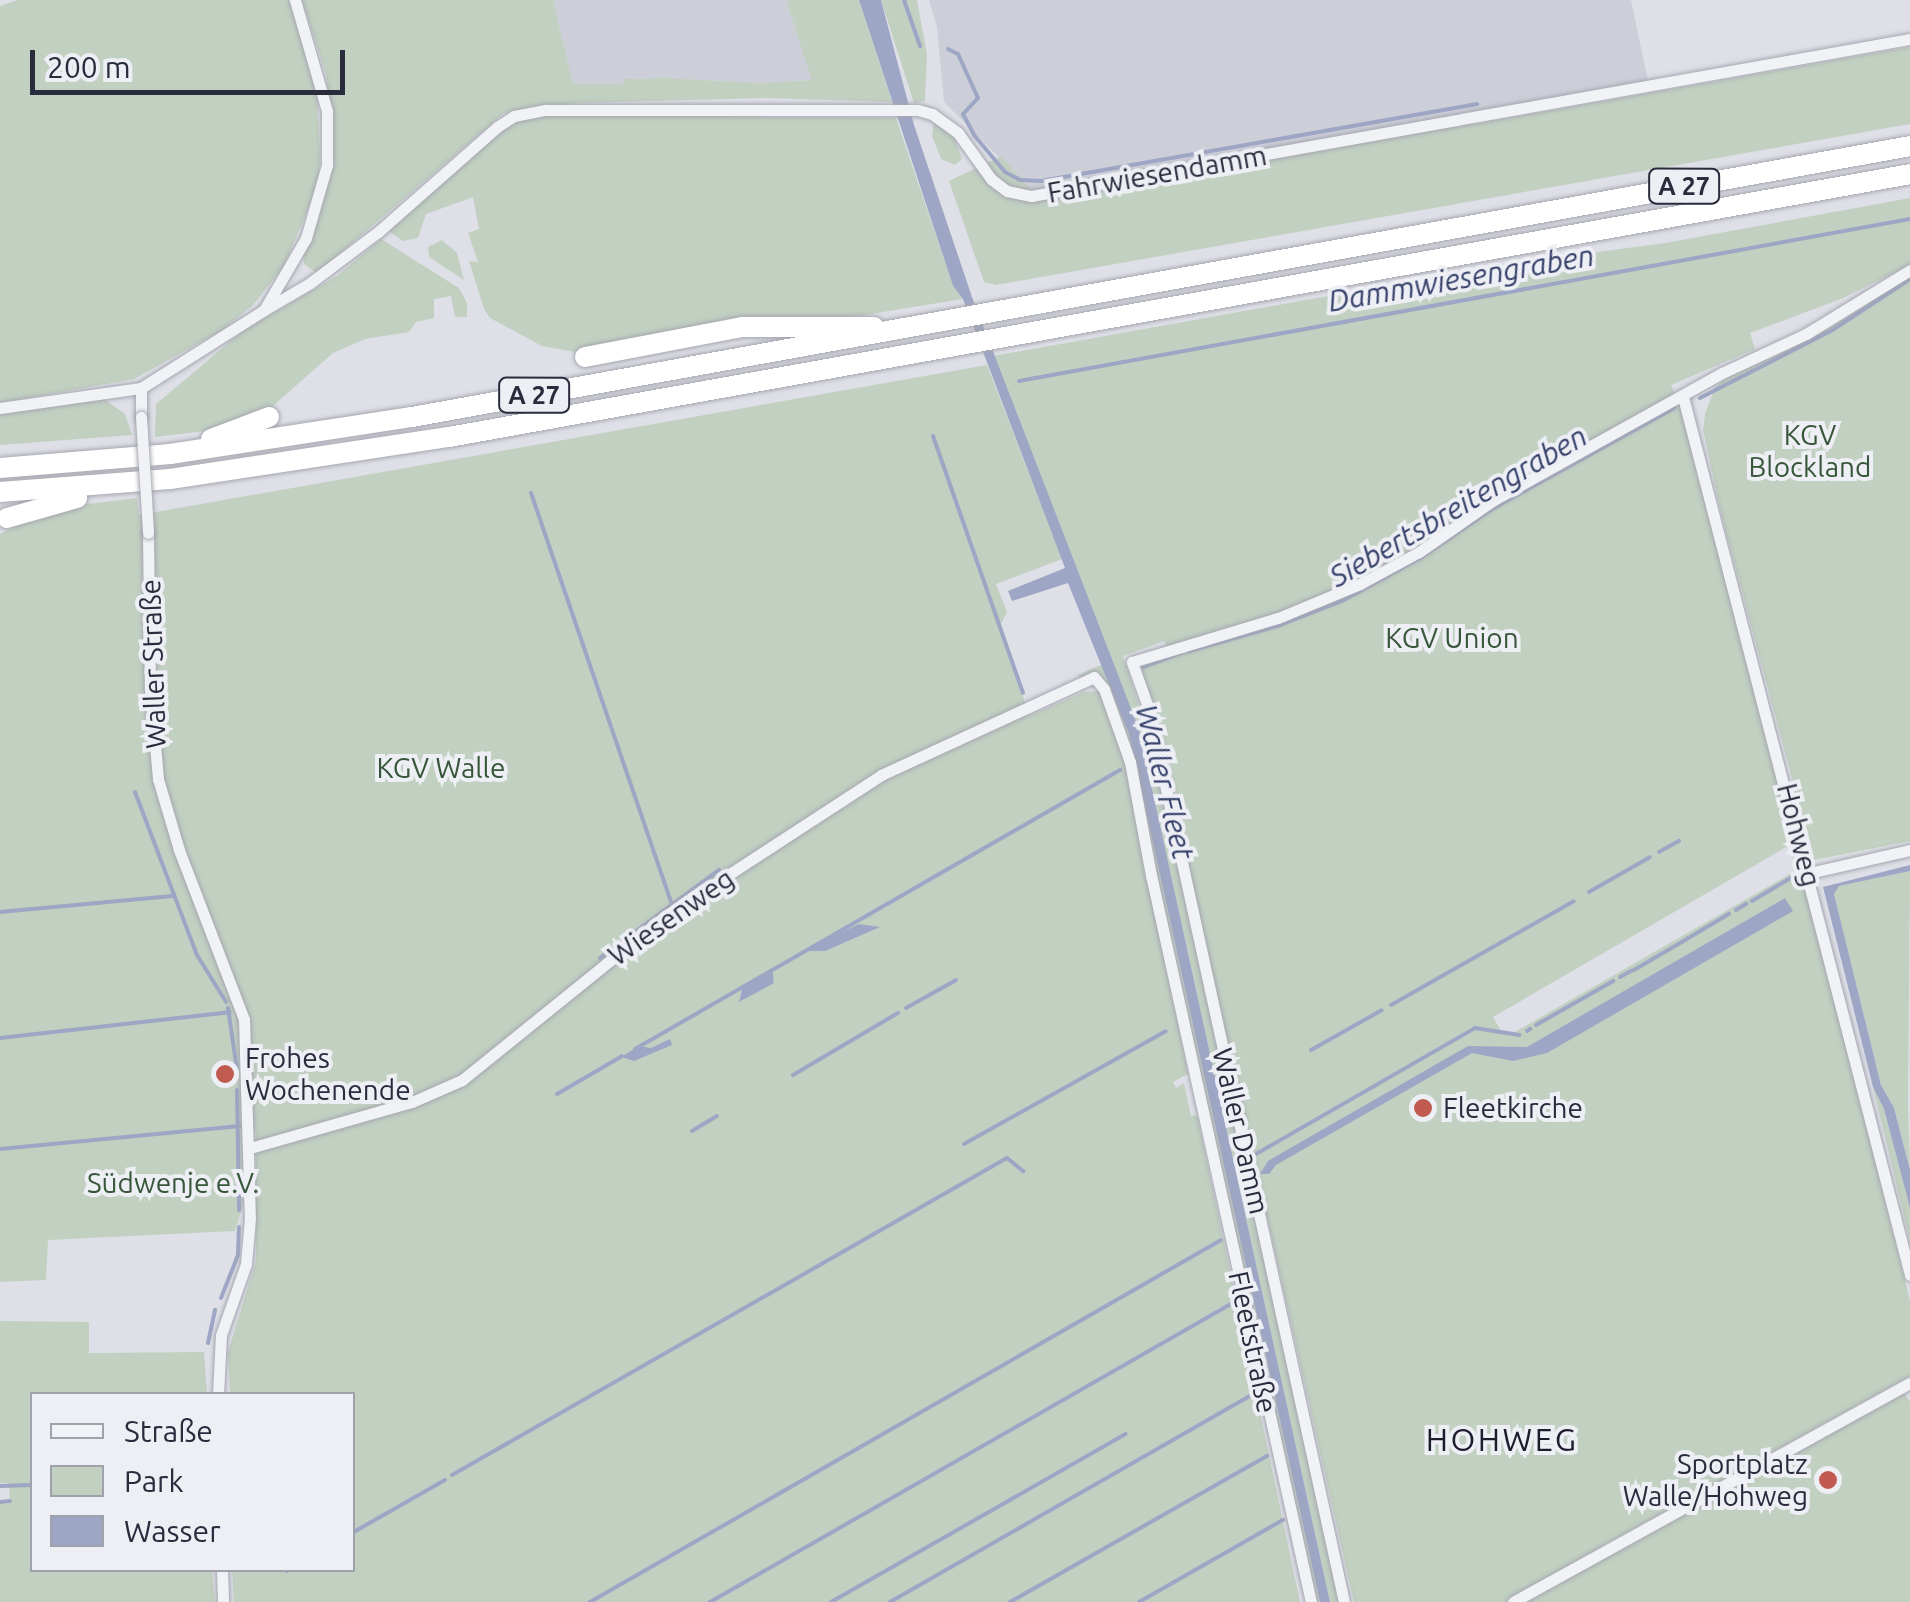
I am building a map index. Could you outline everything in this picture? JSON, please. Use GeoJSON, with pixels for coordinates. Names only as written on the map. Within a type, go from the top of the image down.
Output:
{"type":"FeatureCollection","features":[{"type":"Feature","properties":{"kind":"highway","name":"A 27"},"geometry":{"type":"LineString","coordinates":[[0,468],[170,454],[412,418],[1910,146]]}},
{"type":"Feature","properties":{"kind":"highway","name":"A 27"},"geometry":{"type":"LineString","coordinates":[[0,492],[125,483],[448,437],[1910,174]]}},
{"type":"Feature","properties":{"kind":"highway"},"geometry":{"type":"LineString","coordinates":[[585,356],[742,327],[848,324],[896,330]]}},
{"type":"Feature","properties":{"kind":"highway"},"geometry":{"type":"LineString","coordinates":[[170,454],[270,417]]}},
{"type":"Feature","properties":{"kind":"highway"},"geometry":{"type":"LineString","coordinates":[[8,518],[125,483]]}},
{"type":"Feature","properties":{"kind":"street"},"geometry":{"type":"LineString","coordinates":[[0,408],[141,388],[264,310],[294,265],[319,207],[328,138],[318,70],[295,0]]}},
{"type":"Feature","properties":{"kind":"street","name":"Fahrwiesendamm"},"geometry":{"type":"LineString","coordinates":[[264,310],[310,283],[514,116],[546,110],[918,110],[932,114],[958,133],[991,179],[1008,191],[1030,196],[1910,38]]}},
{"type":"Feature","properties":{"kind":"street"},"geometry":{"type":"LineString","coordinates":[[294,265],[310,283]]}},
{"type":"Feature","properties":{"kind":"street"},"geometry":{"type":"LineString","coordinates":[[1684,397],[1806,334],[1910,270]]}},
{"type":"Feature","properties":{"kind":"street","name":"Waller Straße"},"geometry":{"type":"LineString","coordinates":[[141,388],[150,690],[158,779],[179,850],[244,1019],[250,1148],[246,1264],[221,1336],[218,1392]]}},
{"type":"Feature","properties":{"kind":"street","name":"Waller Damm"},"geometry":{"type":"LineString","coordinates":[[1344,1602],[1148,707],[1132,662],[1278,618],[1360,584],[1419,552],[1492,501],[1684,397]]}},
{"type":"Feature","properties":{"kind":"street","name":"Hohweg"},"geometry":{"type":"LineString","coordinates":[[1684,397],[1910,1275]]}},
{"type":"Feature","properties":{"kind":"street","name":"Wiesenweg"},"geometry":{"type":"LineString","coordinates":[[250,1148],[412,1102],[462,1080],[664,916],[880,775],[1094,678]]}},
{"type":"Feature","properties":{"kind":"street","name":"Fleetstraße"},"geometry":{"type":"LineString","coordinates":[[1094,678],[1104,688],[1130,762],[1192,1067],[1311,1602]]}},
{"type":"Feature","properties":{"kind":"street"},"geometry":{"type":"LineString","coordinates":[[1809,873],[1910,850]]}},
{"type":"Feature","properties":{"kind":"street"},"geometry":{"type":"LineString","coordinates":[[1513,1602],[1910,1384]]}},
{"type":"Feature","properties":{"kind":"street"},"geometry":{"type":"LineString","coordinates":[[222,1572],[224,1602]]}},
{"type":"Feature","properties":{"kind":"shaded area"},"geometry":{"type":"Polygon","coordinates":[[[553,0],[786,0],[813,80],[761,83],[664,78],[624,79],[624,84],[573,84],[553,0]]]}},
{"type":"Feature","properties":{"kind":"shaded area"},"geometry":{"type":"Polygon","coordinates":[[[929,0],[1631,0],[1648,81],[1032,191],[944,102],[937,27],[929,0]]]}},
{"type":"Feature","properties":{"kind":"green space"},"geometry":{"type":"Polygon","coordinates":[[[18,0],[289,0],[317,92],[320,159],[318,185],[284,266],[253,305],[222,330],[134,379],[0,403],[0,6],[18,0]]]}},
{"type":"Feature","properties":{"kind":"green space"},"geometry":{"type":"Polygon","coordinates":[[[302,0],[553,0],[573,84],[623,84],[624,79],[665,78],[760,83],[812,80],[786,0],[859,0],[892,102],[766,98],[577,103],[504,113],[317,273],[304,264],[303,253],[318,220],[333,134],[326,74],[302,0]]]}},
{"type":"Feature","properties":{"kind":"green space"},"geometry":{"type":"Polygon","coordinates":[[[881,0],[917,0],[927,54],[925,101],[914,103],[881,0]]]}},
{"type":"Feature","properties":{"kind":"green space"},"geometry":{"type":"Polygon","coordinates":[[[1910,47],[1910,124],[996,285],[984,282],[949,181],[1001,156],[1032,191],[1472,113],[1475,124],[1910,47]]]}},
{"type":"Feature","properties":{"kind":"green space"},"geometry":{"type":"Polygon","coordinates":[[[536,115],[896,118],[953,286],[963,299],[852,317],[706,327],[575,352],[542,346],[490,318],[484,309],[469,261],[478,262],[468,233],[479,229],[473,197],[426,214],[418,238],[403,241],[390,232],[391,225],[507,123],[536,115]]]}},
{"type":"Feature","properties":{"kind":"green space"},"geometry":{"type":"Polygon","coordinates":[[[934,122],[954,137],[962,159],[955,165],[941,159],[932,136],[934,122]]]}},
{"type":"Feature","properties":{"kind":"green space","name":"KGV Union"},"geometry":{"type":"Polygon","coordinates":[[[1910,198],[1910,265],[1841,299],[1750,333],[1755,349],[1671,385],[1682,408],[1795,842],[1493,1017],[1501,1031],[1513,1033],[1802,867],[1910,1301],[1910,1376],[1597,1549],[1606,1557],[1903,1392],[1910,1402],[1910,1602],[1354,1602],[1190,876],[1171,768],[1140,667],[1170,656],[1164,641],[1123,656],[1146,726],[1340,1602],[1330,1602],[1139,729],[993,356],[1501,265],[1665,243],[1910,198]]]}},
{"type":"Feature","properties":{"kind":"green space"},"geometry":{"type":"Polygon","coordinates":[[[381,239],[459,288],[467,303],[467,317],[455,317],[451,296],[434,299],[434,318],[416,322],[409,332],[365,339],[333,353],[266,412],[205,431],[155,437],[156,404],[244,330],[337,276],[381,239]]]}},
{"type":"Feature","properties":{"kind":"green space"},"geometry":{"type":"Polygon","coordinates":[[[442,240],[457,253],[464,280],[429,257],[428,247],[442,240]]]}},
{"type":"Feature","properties":{"kind":"green space","name":"KGV Blockland"},"geometry":{"type":"Polygon","coordinates":[[[1910,276],[1910,841],[1814,860],[1721,513],[1703,430],[1705,414],[1715,387],[1726,378],[1786,350],[1910,276]]]}},
{"type":"Feature","properties":{"kind":"green space","name":"KGV Walle"},"geometry":{"type":"Polygon","coordinates":[[[987,365],[1062,559],[996,584],[1007,612],[1001,624],[1029,716],[1084,692],[1099,691],[1125,763],[1188,1074],[1173,1082],[1176,1088],[1184,1083],[1191,1116],[1197,1115],[1300,1602],[234,1602],[232,1572],[355,1572],[355,1392],[230,1392],[228,1352],[256,1261],[256,1132],[243,1130],[243,1205],[235,1231],[48,1240],[46,1280],[0,1282],[0,534],[54,508],[137,498],[139,515],[987,365]]]}},
{"type":"Feature","properties":{"kind":"green space"},"geometry":{"type":"Polygon","coordinates":[[[104,399],[125,414],[132,435],[0,445],[0,415],[104,399]]]}},
{"type":"Feature","properties":{"kind":"green space"},"geometry":{"type":"Polygon","coordinates":[[[1103,664],[1129,734],[1320,1602],[1314,1602],[1108,688],[1080,680],[1078,675],[1103,664]]]}},
{"type":"Feature","properties":{"kind":"green space"},"geometry":{"type":"Polygon","coordinates":[[[1910,871],[1910,1170],[1894,1108],[1881,1085],[1834,894],[1838,886],[1910,871]]]}},
{"type":"Feature","properties":{"kind":"green space"},"geometry":{"type":"Polygon","coordinates":[[[1873,1087],[1884,1109],[1910,1208],[1910,1241],[1873,1087]]]}},
{"type":"Feature","properties":{"kind":"green space"},"geometry":{"type":"Polygon","coordinates":[[[0,1321],[89,1322],[89,1353],[204,1352],[207,1392],[30,1392],[30,1572],[212,1572],[215,1602],[0,1602],[0,1504],[10,1503],[9,1483],[0,1483],[0,1321]]]}},
{"type":"Feature","properties":{"kind":"water"},"geometry":{"type":"Polygon","coordinates":[[[859,0],[881,0],[914,125],[972,297],[1139,729],[1330,1602],[1320,1602],[1129,734],[1068,583],[1012,601],[1008,591],[1065,568],[963,299],[953,286],[859,0]]]}},
{"type":"Feature","properties":{"kind":"water"},"geometry":{"type":"Polygon","coordinates":[[[1910,865],[1910,871],[1839,886],[1834,894],[1881,1085],[1894,1108],[1910,1170],[1910,1208],[1884,1109],[1873,1087],[1823,887],[1910,865]]]}},
{"type":"Feature","properties":{"kind":"water"},"geometry":{"type":"Polygon","coordinates":[[[1785,898],[1793,911],[1547,1053],[1513,1061],[1472,1053],[1276,1165],[1269,1174],[1260,1174],[1268,1161],[1468,1046],[1527,1047],[1785,898]]]}},
{"type":"Feature","properties":{"kind":"water"},"geometry":{"type":"Polygon","coordinates":[[[859,924],[880,927],[825,951],[802,951],[859,924]]]}},
{"type":"Feature","properties":{"kind":"water"},"geometry":{"type":"Polygon","coordinates":[[[772,968],[774,983],[739,1002],[743,986],[772,968]]]}},
{"type":"Feature","properties":{"kind":"water"},"geometry":{"type":"Polygon","coordinates":[[[670,1039],[672,1045],[634,1061],[621,1057],[639,1046],[651,1048],[670,1039]]]}},
{"type":"Feature","properties":{"kind":"waterway"},"geometry":{"type":"LineString","coordinates":[[904,0],[920,46]]}},
{"type":"Feature","properties":{"kind":"waterway"},"geometry":{"type":"LineString","coordinates":[[948,49],[958,54],[978,98],[963,114],[974,135],[1005,172],[1020,180],[1041,181],[1477,104]]}},
{"type":"Feature","properties":{"kind":"waterway","name":"Dammwiesengraben"},"geometry":{"type":"LineString","coordinates":[[1019,381],[1910,219]]}},
{"type":"Feature","properties":{"kind":"waterway","name":"Siebertsbreitengraben"},"geometry":{"type":"LineString","coordinates":[[1700,398],[1834,329],[1910,279]]}},
{"type":"Feature","properties":{"kind":"waterway","name":"Siebertsbreitengraben"},"geometry":{"type":"LineString","coordinates":[[1189,651],[1280,625],[1342,601],[1420,558],[1492,509],[1674,408]]}},
{"type":"Feature","properties":{"kind":"waterway"},"geometry":{"type":"LineString","coordinates":[[933,436],[1023,693]]}},
{"type":"Feature","properties":{"kind":"waterway"},"geometry":{"type":"LineString","coordinates":[[531,493],[671,903]]}},
{"type":"Feature","properties":{"kind":"waterway","name":"Siebertsbreitengraben"},"geometry":{"type":"LineString","coordinates":[[1144,667],[1180,653]]}},
{"type":"Feature","properties":{"kind":"waterway"},"geometry":{"type":"LineString","coordinates":[[635,1049],[1120,770]]}},
{"type":"Feature","properties":{"kind":"waterway"},"geometry":{"type":"LineString","coordinates":[[135,792],[197,955],[226,1002]]}},
{"type":"Feature","properties":{"kind":"waterway"},"geometry":{"type":"LineString","coordinates":[[1659,852],[1679,841]]}},
{"type":"Feature","properties":{"kind":"waterway"},"geometry":{"type":"LineString","coordinates":[[1589,892],[1650,857]]}},
{"type":"Feature","properties":{"kind":"waterway"},"geometry":{"type":"LineString","coordinates":[[600,958],[719,870]]}},
{"type":"Feature","properties":{"kind":"waterway"},"geometry":{"type":"LineString","coordinates":[[1752,901],[1794,876]]}},
{"type":"Feature","properties":{"kind":"waterway"},"geometry":{"type":"LineString","coordinates":[[0,912],[172,896]]}},
{"type":"Feature","properties":{"kind":"waterway"},"geometry":{"type":"LineString","coordinates":[[1391,1005],[1574,901]]}},
{"type":"Feature","properties":{"kind":"waterway"},"geometry":{"type":"LineString","coordinates":[[1736,910],[1746,904]]}},
{"type":"Feature","properties":{"kind":"waterway"},"geometry":{"type":"LineString","coordinates":[[1675,946],[1729,914]]}},
{"type":"Feature","properties":{"kind":"waterway"},"geometry":{"type":"LineString","coordinates":[[1634,970],[1673,947]]}},
{"type":"Feature","properties":{"kind":"waterway"},"geometry":{"type":"LineString","coordinates":[[1620,977],[1631,971]]}},
{"type":"Feature","properties":{"kind":"waterway"},"geometry":{"type":"LineString","coordinates":[[906,1008],[956,980]]}},
{"type":"Feature","properties":{"kind":"waterway"},"geometry":{"type":"LineString","coordinates":[[1536,1025],[1613,981]]}},
{"type":"Feature","properties":{"kind":"waterway"},"geometry":{"type":"LineString","coordinates":[[228,1008],[237,1070]]}},
{"type":"Feature","properties":{"kind":"waterway"},"geometry":{"type":"LineString","coordinates":[[1311,1050],[1382,1010]]}},
{"type":"Feature","properties":{"kind":"waterway"},"geometry":{"type":"LineString","coordinates":[[0,1038],[230,1012]]}},
{"type":"Feature","properties":{"kind":"waterway"},"geometry":{"type":"LineString","coordinates":[[793,1075],[898,1013]]}},
{"type":"Feature","properties":{"kind":"waterway"},"geometry":{"type":"LineString","coordinates":[[1256,1154],[1475,1028],[1519,1035]]}},
{"type":"Feature","properties":{"kind":"waterway"},"geometry":{"type":"LineString","coordinates":[[964,1144],[1166,1031]]}},
{"type":"Feature","properties":{"kind":"waterway"},"geometry":{"type":"LineString","coordinates":[[557,1094],[622,1056]]}},
{"type":"Feature","properties":{"kind":"waterway"},"geometry":{"type":"LineString","coordinates":[[237,1090],[239,1210]]}},
{"type":"Feature","properties":{"kind":"waterway"},"geometry":{"type":"LineString","coordinates":[[692,1131],[717,1116]]}},
{"type":"Feature","properties":{"kind":"waterway"},"geometry":{"type":"LineString","coordinates":[[0,1149],[240,1126]]}},
{"type":"Feature","properties":{"kind":"waterway"},"geometry":{"type":"LineString","coordinates":[[452,1475],[1007,1158],[1023,1171]]}},
{"type":"Feature","properties":{"kind":"waterway"},"geometry":{"type":"LineString","coordinates":[[221,1298],[238,1255],[239,1227]]}},
{"type":"Feature","properties":{"kind":"waterway"},"geometry":{"type":"LineString","coordinates":[[590,1602],[1221,1240]]}},
{"type":"Feature","properties":{"kind":"waterway"},"geometry":{"type":"LineString","coordinates":[[710,1602],[1231,1304]]}},
{"type":"Feature","properties":{"kind":"waterway"},"geometry":{"type":"LineString","coordinates":[[208,1343],[215,1310]]}},
{"type":"Feature","properties":{"kind":"waterway"},"geometry":{"type":"LineString","coordinates":[[890,1602],[1257,1392]]}},
{"type":"Feature","properties":{"kind":"waterway"},"geometry":{"type":"LineString","coordinates":[[831,1602],[1126,1434]]}},
{"type":"Feature","properties":{"kind":"waterway"},"geometry":{"type":"LineString","coordinates":[[1010,1602],[1267,1456]]}},
{"type":"Feature","properties":{"kind":"waterway"},"geometry":{"type":"LineString","coordinates":[[355,1531],[445,1480]]}},
{"type":"Feature","properties":{"kind":"waterway"},"geometry":{"type":"LineString","coordinates":[[0,1486],[30,1485]]}},
{"type":"Feature","properties":{"kind":"waterway"},"geometry":{"type":"LineString","coordinates":[[0,1502],[10,1501]]}},
{"type":"Feature","properties":{"kind":"waterway"},"geometry":{"type":"LineString","coordinates":[[1139,1602],[1283,1520]]}},
{"type":"Feature","properties":{"kind":"place","name":"Frohes Wochenende"},"geometry":{"type":"Point","coordinates":[225,1074]}},
{"type":"Feature","properties":{"kind":"place","name":"Fleetkirche"},"geometry":{"type":"Point","coordinates":[1423,1108]}},
{"type":"Feature","properties":{"kind":"place","name":"Sportplatz Walle/Hohweg"},"geometry":{"type":"Point","coordinates":[1828,1480]}},
{"type":"Feature","properties":{"kind":"district","name":"HOHWEG"},"geometry":{"type":"Point","coordinates":[1502,1439]}},
{"type":"Feature","properties":{"kind":"water label","name":"Waller Fleet"},"geometry":{"type":"Point","coordinates":[1165,782]}},
{"type":"Feature","properties":{"kind":"park label","name":"Südwenje e.V."},"geometry":{"type":"Point","coordinates":[173,1183]}}]}
